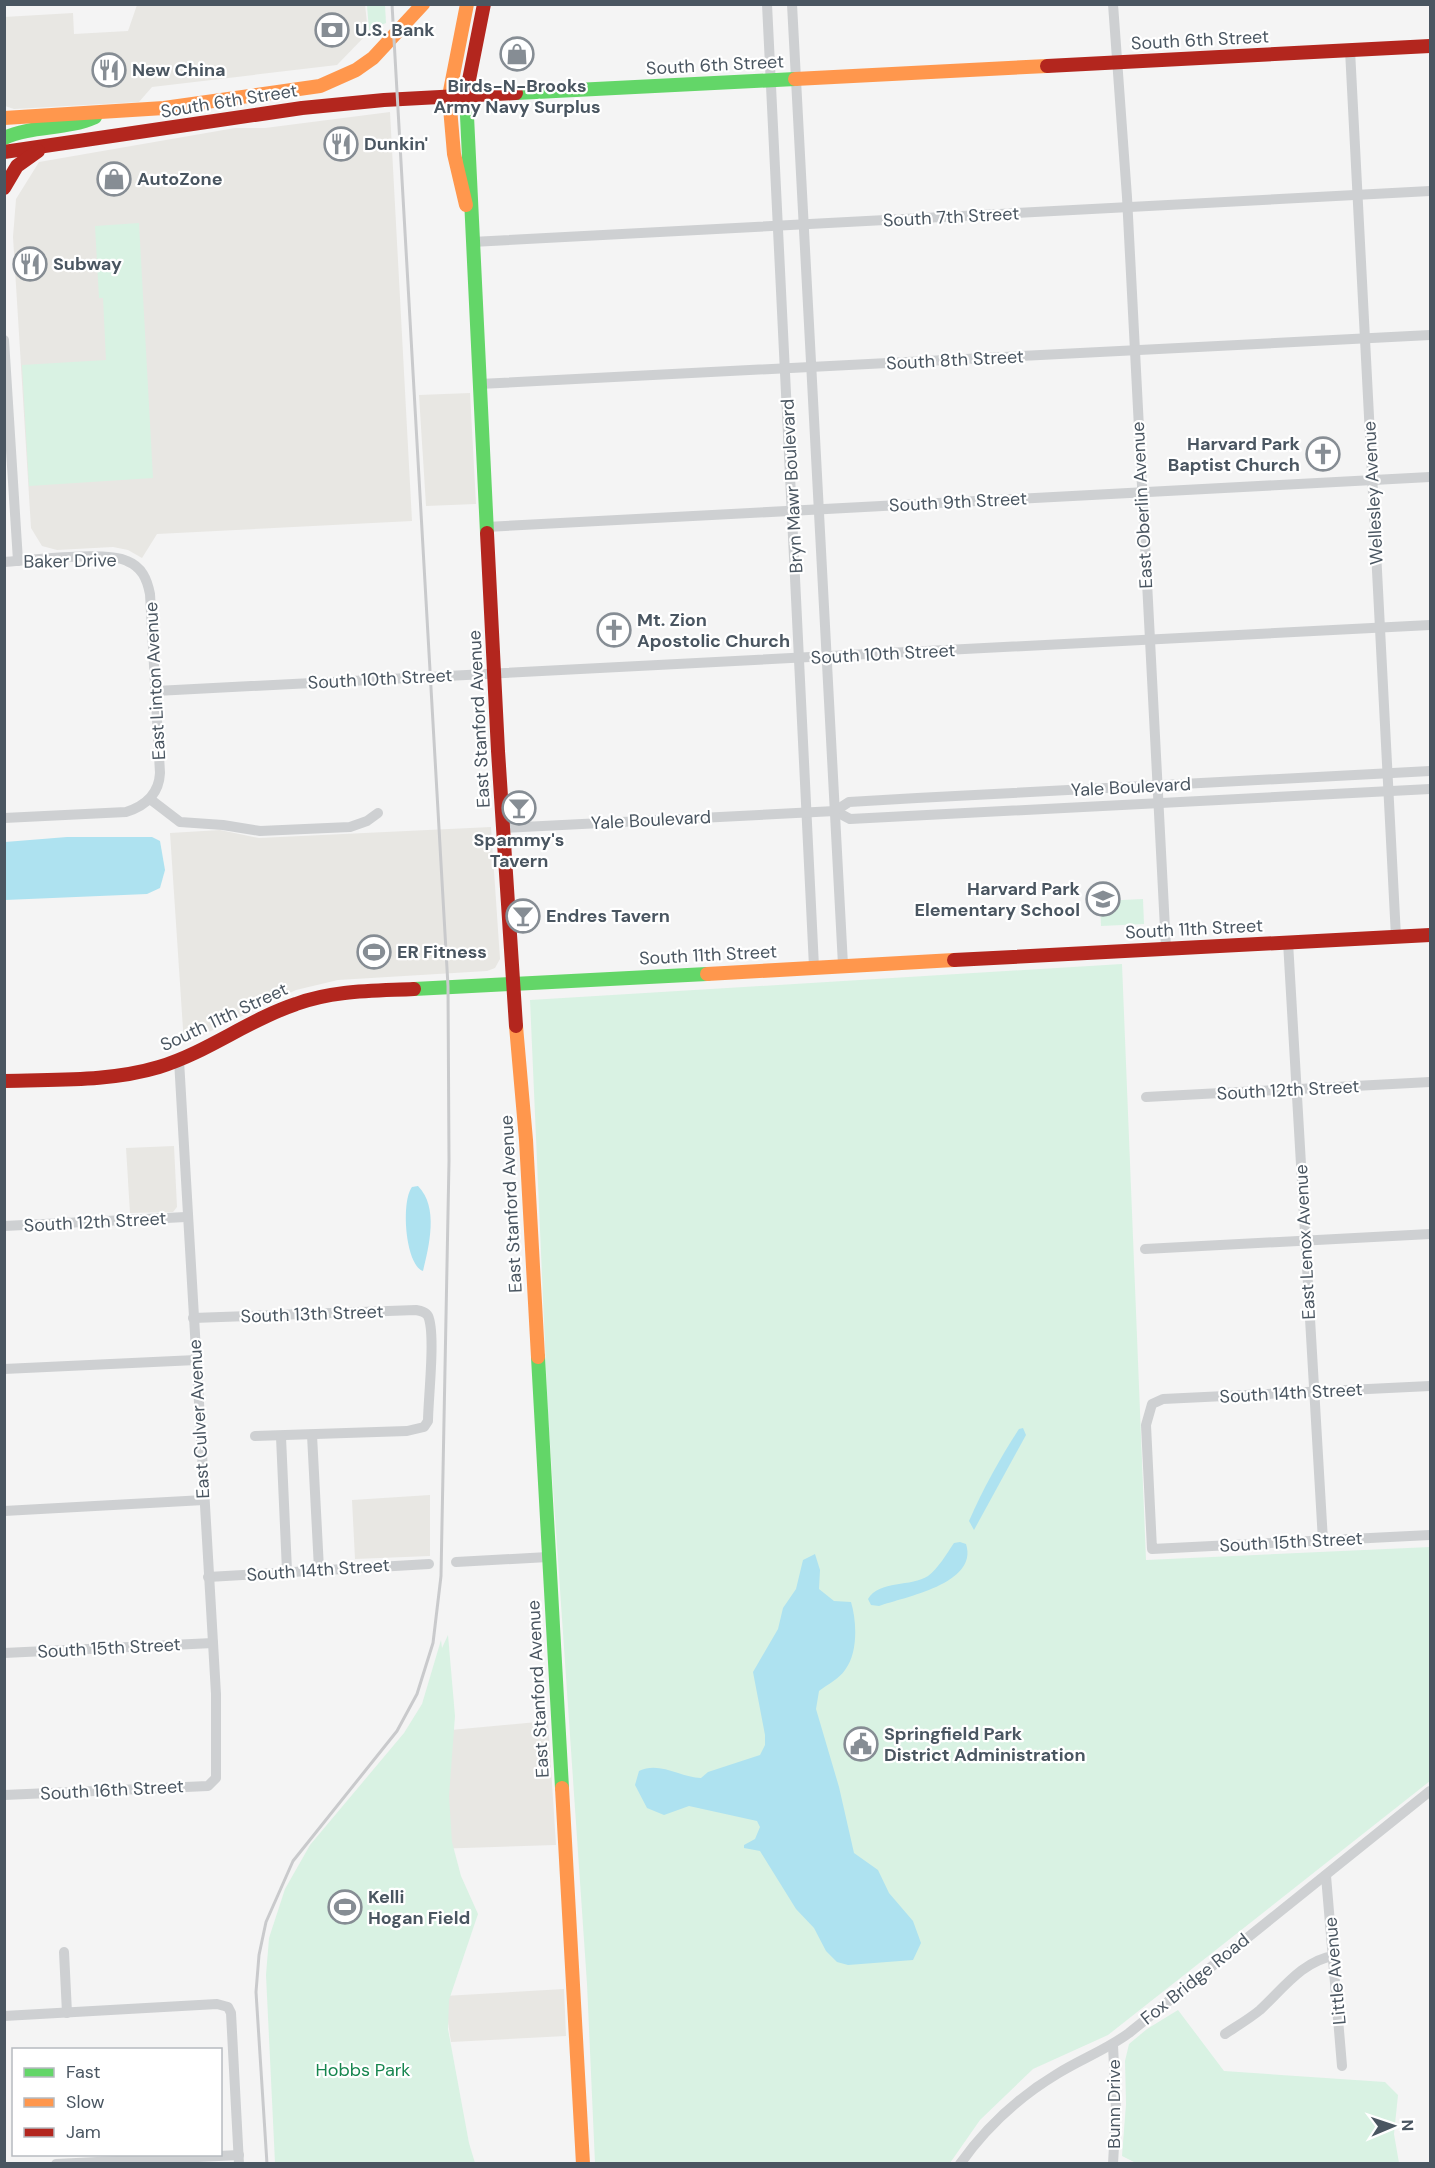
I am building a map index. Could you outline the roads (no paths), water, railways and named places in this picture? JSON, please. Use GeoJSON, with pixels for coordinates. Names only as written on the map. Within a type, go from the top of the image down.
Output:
{"type":"FeatureCollection","features":[{"type":"Feature","properties":{"kind":"main road","name":"South 6th Street"},"geometry":{"type":"LineString","coordinates":[[4,118],[104,112],[259,97],[320,86],[356,70],[387,44],[423,4]]}},
{"type":"Feature","properties":{"kind":"main road","name":"East Stanford Avenue"},"geometry":{"type":"LineString","coordinates":[[467,4],[449,96],[454,154],[472,242]]}},
{"type":"Feature","properties":{"kind":"main road","name":"East Stanford Avenue"},"geometry":{"type":"LineString","coordinates":[[484,4],[466,95],[473,212],[472,242],[502,828],[526,1140],[583,2163]]}},
{"type":"Feature","properties":{"kind":"main road","name":"South 6th Street"},"geometry":{"type":"LineString","coordinates":[[4,152],[339,103],[1431,46]]}},
{"type":"Feature","properties":{"kind":"main road"},"geometry":{"type":"LineString","coordinates":[[4,138],[19,132],[63,129],[82,124],[104,112]]}},
{"type":"Feature","properties":{"kind":"main road"},"geometry":{"type":"LineString","coordinates":[[4,188],[16,164],[43,148]]}},
{"type":"Feature","properties":{"kind":"main road","name":"South 11th Street"},"geometry":{"type":"LineString","coordinates":[[4,1081],[121,1075],[148,1070],[179,1060],[278,1008],[319,996],[513,983],[1431,935]]}},
{"type":"Feature","properties":{"kind":"street","name":"Bryn Mawr Boulevard"},"geometry":{"type":"LineString","coordinates":[[767,4],[801,659],[814,967]]}},
{"type":"Feature","properties":{"kind":"street","name":"Bryn Mawr Boulevard"},"geometry":{"type":"LineString","coordinates":[[792,4],[843,966]]}},
{"type":"Feature","properties":{"kind":"street","name":"East Oberlin Avenue"},"geometry":{"type":"LineString","coordinates":[[1113,4],[1127,207],[1166,948]]}},
{"type":"Feature","properties":{"kind":"street","name":"Wellesley Avenue"},"geometry":{"type":"LineString","coordinates":[[1350,50],[1396,937]]}},
{"type":"Feature","properties":{"kind":"street","name":"South 7th Street"},"geometry":{"type":"LineString","coordinates":[[472,242],[1431,191]]}},
{"type":"Feature","properties":{"kind":"street","name":"South 8th Street"},"geometry":{"type":"LineString","coordinates":[[479,384],[1431,335]]}},
{"type":"Feature","properties":{"kind":"street"},"geometry":{"type":"LineString","coordinates":[[4,340],[18,561]]}},
{"type":"Feature","properties":{"kind":"street","name":"South 9th Street"},"geometry":{"type":"LineString","coordinates":[[486,527],[1431,477]]}},
{"type":"Feature","properties":{"kind":"street","name":"Baker Drive"},"geometry":{"type":"LineString","coordinates":[[4,562],[109,557],[123,559],[135,565]]}},
{"type":"Feature","properties":{"kind":"street","name":"East Linton Avenue"},"geometry":{"type":"LineString","coordinates":[[135,565],[147,579],[150,594],[160,773],[157,788],[150,799]]}},
{"type":"Feature","properties":{"kind":"street","name":"South 10th Street"},"geometry":{"type":"LineString","coordinates":[[156,691],[1431,625]]}},
{"type":"Feature","properties":{"kind":"street","name":"Yale Boulevard"},"geometry":{"type":"LineString","coordinates":[[502,828],[834,811],[849,802],[1431,771]]}},
{"type":"Feature","properties":{"kind":"street","name":"Yale Boulevard"},"geometry":{"type":"LineString","coordinates":[[834,811],[850,819],[1431,789]]}},
{"type":"Feature","properties":{"kind":"street"},"geometry":{"type":"LineString","coordinates":[[4,818],[126,812],[143,805],[150,799],[180,822],[223,825],[260,831],[350,826],[367,821],[378,813]]}},
{"type":"Feature","properties":{"kind":"street","name":"East Lenox Avenue"},"geometry":{"type":"LineString","coordinates":[[1288,942],[1323,1541]]}},
{"type":"Feature","properties":{"kind":"street","name":"East Culver Avenue"},"geometry":{"type":"LineString","coordinates":[[179,1060],[186,1217],[213,1643],[218,1757],[216,1778]]}},
{"type":"Feature","properties":{"kind":"street","name":"South 12th Street"},"geometry":{"type":"LineString","coordinates":[[1146,1097],[1296,1091],[1431,1082]]}},
{"type":"Feature","properties":{"kind":"street","name":"South 12th Street"},"geometry":{"type":"LineString","coordinates":[[4,1226],[186,1217]]}},
{"type":"Feature","properties":{"kind":"street"},"geometry":{"type":"LineString","coordinates":[[1145,1249],[1431,1234]]}},
{"type":"Feature","properties":{"kind":"street","name":"South 13th Street"},"geometry":{"type":"LineString","coordinates":[[193,1318],[416,1310],[424,1312],[428,1317],[431,1338],[428,1421],[424,1427],[407,1431],[312,1435]]}},
{"type":"Feature","properties":{"kind":"street"},"geometry":{"type":"LineString","coordinates":[[4,1369],[196,1360]]}},
{"type":"Feature","properties":{"kind":"street","name":"South 14th Street"},"geometry":{"type":"LineString","coordinates":[[1152,1549],[1146,1425],[1152,1404],[1157,1400],[1431,1386]]}},
{"type":"Feature","properties":{"kind":"street"},"geometry":{"type":"LineString","coordinates":[[255,1437],[312,1435],[319,1569]]}},
{"type":"Feature","properties":{"kind":"street"},"geometry":{"type":"LineString","coordinates":[[281,1437],[287,1571]]}},
{"type":"Feature","properties":{"kind":"street"},"geometry":{"type":"LineString","coordinates":[[4,1511],[204,1500]]}},
{"type":"Feature","properties":{"kind":"street","name":"South 15th Street"},"geometry":{"type":"LineString","coordinates":[[1152,1549],[1431,1535]]}},
{"type":"Feature","properties":{"kind":"street"},"geometry":{"type":"LineString","coordinates":[[456,1562],[548,1557]]}},
{"type":"Feature","properties":{"kind":"street","name":"South 14th Street"},"geometry":{"type":"LineString","coordinates":[[208,1577],[429,1564]]}},
{"type":"Feature","properties":{"kind":"street","name":"South 15th Street"},"geometry":{"type":"LineString","coordinates":[[4,1653],[213,1643]]}},
{"type":"Feature","properties":{"kind":"street","name":"South 16th Street"},"geometry":{"type":"LineString","coordinates":[[4,1795],[208,1786],[216,1778]]}},
{"type":"Feature","properties":{"kind":"street","name":"Fox Bridge Road"},"geometry":{"type":"LineString","coordinates":[[960,2163],[982,2132],[1012,2103],[1057,2073],[1113,2045],[1240,1941],[1326,1876],[1431,1791]]}},
{"type":"Feature","properties":{"kind":"street","name":"Little Avenue"},"geometry":{"type":"LineString","coordinates":[[1326,1876],[1342,2066]]}},
{"type":"Feature","properties":{"kind":"street"},"geometry":{"type":"LineString","coordinates":[[63,1952],[67,2013]]}},
{"type":"Feature","properties":{"kind":"street"},"geometry":{"type":"LineString","coordinates":[[1225,2034],[1254,2015],[1300,1973],[1323,1958],[1334,1956]]}},
{"type":"Feature","properties":{"kind":"street"},"geometry":{"type":"LineString","coordinates":[[4,2016],[217,2004],[228,2007],[231,2013],[239,2159],[56,2163]]}},
{"type":"Feature","properties":{"kind":"street","name":"Bunn Drive"},"geometry":{"type":"LineString","coordinates":[[1113,2045],[1116,2109],[1113,2163]]}},
{"type":"Feature","properties":{"kind":"water"},"geometry":{"type":"Polygon","coordinates":[[[67,837],[152,837],[160,841],[165,870],[160,888],[147,894],[5,900],[5,842],[67,837]]]}},
{"type":"Feature","properties":{"kind":"water"},"geometry":{"type":"Polygon","coordinates":[[[418,1186],[428,1205],[431,1227],[423,1271],[412,1257],[406,1218],[409,1194],[412,1187],[418,1186]]]}},
{"type":"Feature","properties":{"kind":"water"},"geometry":{"type":"Polygon","coordinates":[[[1023,1428],[1026,1435],[974,1530],[969,1521],[980,1497],[1012,1440],[1019,1429],[1023,1428]]]}},
{"type":"Feature","properties":{"kind":"water"},"geometry":{"type":"Polygon","coordinates":[[[954,1543],[966,1544],[967,1558],[961,1569],[951,1579],[921,1593],[879,1606],[871,1605],[868,1599],[880,1589],[913,1582],[928,1576],[939,1565],[954,1543]]]}},
{"type":"Feature","properties":{"kind":"water"},"geometry":{"type":"Polygon","coordinates":[[[815,1554],[820,1570],[819,1589],[834,1601],[851,1602],[855,1628],[854,1646],[849,1663],[840,1676],[819,1691],[816,1709],[839,1787],[854,1853],[878,1870],[889,1893],[913,1921],[921,1943],[913,1960],[848,1965],[837,1962],[826,1951],[814,1928],[796,1909],[760,1851],[744,1848],[744,1845],[755,1839],[760,1827],[757,1821],[689,1806],[664,1815],[647,1808],[635,1785],[639,1771],[647,1768],[663,1769],[701,1778],[708,1772],[760,1755],[765,1745],[765,1735],[753,1672],[778,1629],[783,1608],[796,1589],[803,1560],[815,1554]]]}},
{"type":"Feature","properties":{"kind":"railway"},"geometry":{"type":"LineString","coordinates":[[267,2164],[256,1992],[259,1955],[266,1922],[293,1861],[397,1731],[417,1694],[433,1643],[441,1576],[449,1161],[448,986],[392,4]]}},
{"type":"Feature","properties":{"kind":"place","name":"U.S. Bank"},"geometry":{"type":"Point","coordinates":[332,30]}},
{"type":"Feature","properties":{"kind":"place","name":"Birds-N-Brooks Army Navy Surplus"},"geometry":{"type":"Point","coordinates":[517,54]}},
{"type":"Feature","properties":{"kind":"place","name":"New China"},"geometry":{"type":"Point","coordinates":[109,70]}},
{"type":"Feature","properties":{"kind":"place","name":"Dunkin'"},"geometry":{"type":"Point","coordinates":[341,144]}},
{"type":"Feature","properties":{"kind":"place","name":"AutoZone"},"geometry":{"type":"Point","coordinates":[114,179]}},
{"type":"Feature","properties":{"kind":"place","name":"Subway"},"geometry":{"type":"Point","coordinates":[30,264]}},
{"type":"Feature","properties":{"kind":"place","name":"Harvard Park Baptist Church"},"geometry":{"type":"Point","coordinates":[1323,454]}},
{"type":"Feature","properties":{"kind":"place","name":"Mt. Zion Apostolic Church"},"geometry":{"type":"Point","coordinates":[614,630]}},
{"type":"Feature","properties":{"kind":"place","name":"Spammy's Tavern"},"geometry":{"type":"Point","coordinates":[519,808]}},
{"type":"Feature","properties":{"kind":"place","name":"Harvard Park Elementary School"},"geometry":{"type":"Point","coordinates":[1103,899]}},
{"type":"Feature","properties":{"kind":"place","name":"Endres Tavern"},"geometry":{"type":"Point","coordinates":[523,916]}},
{"type":"Feature","properties":{"kind":"place","name":"ER Fitness"},"geometry":{"type":"Point","coordinates":[374,952]}},
{"type":"Feature","properties":{"kind":"place","name":"Springfield Park District Administration"},"geometry":{"type":"Point","coordinates":[861,1744]}},
{"type":"Feature","properties":{"kind":"place","name":"Kelli Hogan Field"},"geometry":{"type":"Point","coordinates":[345,1907]}},
{"type":"Feature","properties":{"kind":"park label","name":"Hobbs Park"},"geometry":{"type":"Point","coordinates":[363,2070]}}]}
